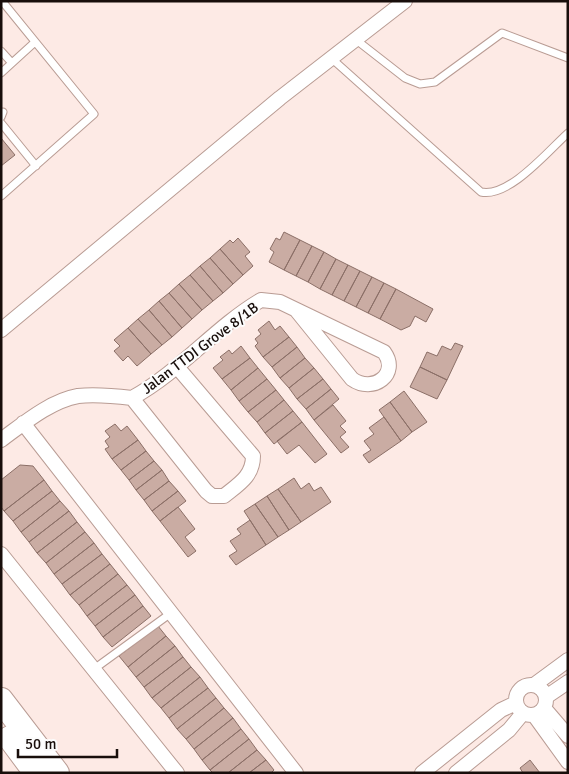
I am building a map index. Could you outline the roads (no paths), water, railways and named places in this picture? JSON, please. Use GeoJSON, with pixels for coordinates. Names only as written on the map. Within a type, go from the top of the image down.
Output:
{"type":"FeatureCollection","features":[{"type":"Feature","properties":{"kind":"highway"},"geometry":{"type":"LineString","coordinates":[[1,700],[57,773]]}},
{"type":"Feature","properties":{"kind":"highway"},"geometry":{"type":"LineString","coordinates":[[1,727],[11,750],[36,773]]}},
{"type":"Feature","properties":{"kind":"street"},"geometry":{"type":"LineString","coordinates":[[1,330],[280,98],[405,1]]}},
{"type":"Feature","properties":{"kind":"street","name":"Jalan TTDI Grove 8/1B"},"geometry":{"type":"LineString","coordinates":[[132,398],[156,385],[223,328],[261,300],[280,302],[384,352],[388,360],[386,374],[380,382],[373,385],[359,384],[352,379],[297,311]]}},
{"type":"Feature","properties":{"kind":"street"},"geometry":{"type":"LineString","coordinates":[[1,440],[23,423],[57,404],[79,396],[132,398],[206,491],[212,496],[224,496],[250,475],[253,456],[178,368]]}},
{"type":"Feature","properties":{"kind":"street"},"geometry":{"type":"LineString","coordinates":[[23,423],[296,773]]}},
{"type":"Feature","properties":{"kind":"street"},"geometry":{"type":"LineString","coordinates":[[1,554],[177,773]]}},
{"type":"Feature","properties":{"kind":"street"},"geometry":{"type":"LineString","coordinates":[[568,660],[534,685],[523,687],[518,691],[533,707],[568,736]]}},
{"type":"Feature","properties":{"kind":"street"},"geometry":{"type":"LineString","coordinates":[[456,773],[509,730],[533,707],[568,682]]}},
{"type":"Feature","properties":{"kind":"street"},"geometry":{"type":"LineString","coordinates":[[533,707],[540,687],[534,685]]}},
{"type":"Feature","properties":{"kind":"street"},"geometry":{"type":"LineString","coordinates":[[533,707],[568,762]]}},
{"type":"Feature","properties":{"kind":"street"},"geometry":{"type":"LineString","coordinates":[[422,773],[501,710],[533,707]]}},
{"type":"Feature","properties":{"kind":"lane"},"geometry":{"type":"LineString","coordinates":[[1,196],[94,114],[2,1]]}},
{"type":"Feature","properties":{"kind":"lane"},"geometry":{"type":"LineString","coordinates":[[355,39],[405,78],[420,84],[435,82],[502,33],[568,58]]}},
{"type":"Feature","properties":{"kind":"lane"},"geometry":{"type":"LineString","coordinates":[[1,73],[35,42]]}},
{"type":"Feature","properties":{"kind":"lane"},"geometry":{"type":"LineString","coordinates":[[1,51],[11,62]]}},
{"type":"Feature","properties":{"kind":"lane"},"geometry":{"type":"LineString","coordinates":[[331,58],[481,192],[490,194],[508,187],[568,133]]}},
{"type":"Feature","properties":{"kind":"lane"},"geometry":{"type":"LineString","coordinates":[[1,123],[36,166]]}},
{"type":"Feature","properties":{"kind":"lane"},"geometry":{"type":"LineString","coordinates":[[94,669],[171,612]]}}]}
